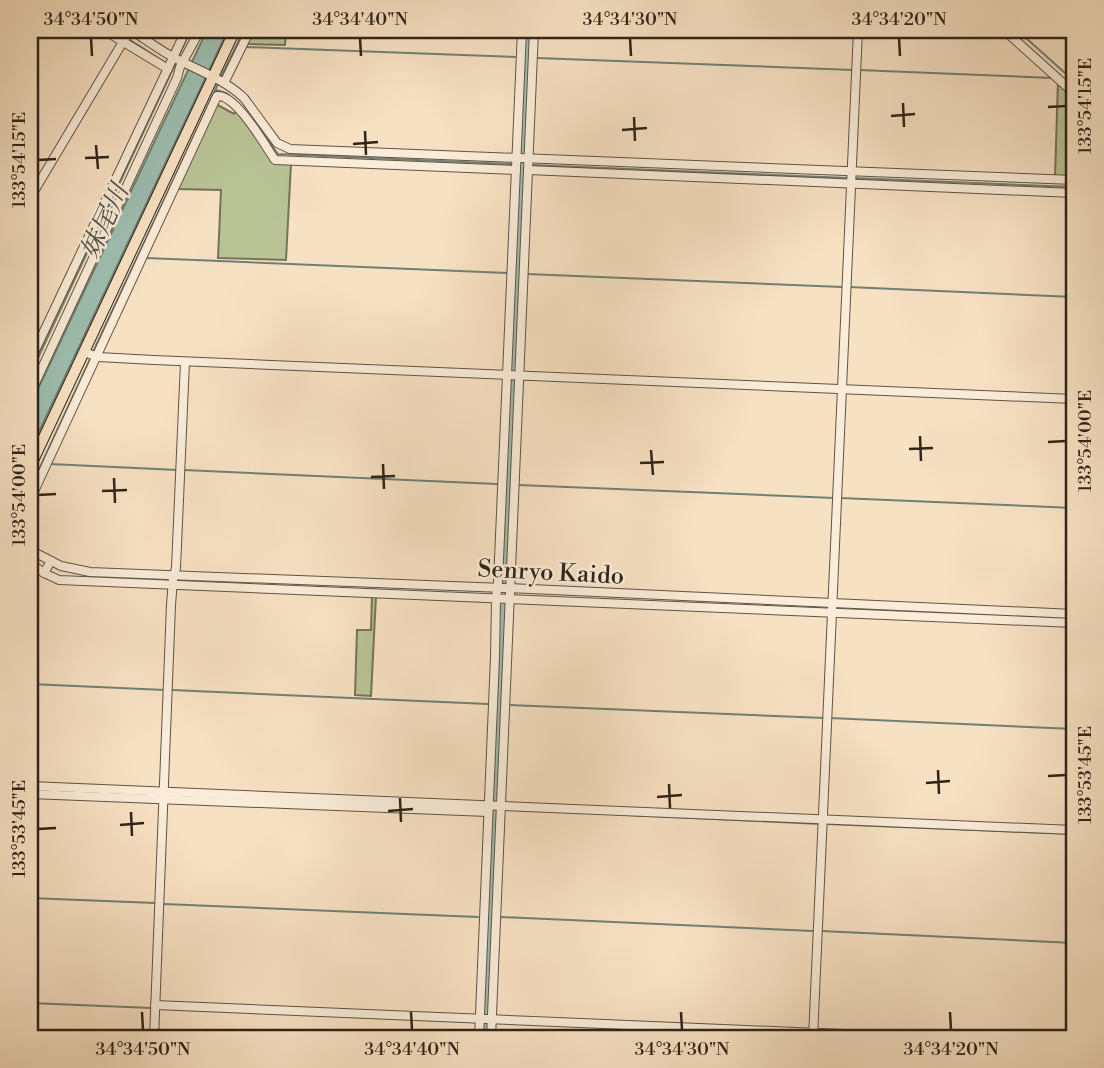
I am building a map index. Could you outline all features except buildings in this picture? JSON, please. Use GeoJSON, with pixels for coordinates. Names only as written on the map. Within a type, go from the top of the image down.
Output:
{"type":"FeatureCollection","features":[{"type":"Feature","properties":{"kind":"main road"},"geometry":{"type":"LineString","coordinates":[[30,467],[91,355],[217,80],[234,30]]}},
{"type":"Feature","properties":{"kind":"street"},"geometry":{"type":"LineString","coordinates":[[30,394],[177,78],[186,30]]}},
{"type":"Feature","properties":{"kind":"street"},"geometry":{"type":"LineString","coordinates":[[30,361],[168,69],[179,60],[200,30]]}},
{"type":"Feature","properties":{"kind":"street"},"geometry":{"type":"LineString","coordinates":[[217,80],[250,30]]}},
{"type":"Feature","properties":{"kind":"street"},"geometry":{"type":"LineString","coordinates":[[491,1038],[488,1020],[495,807],[509,594],[508,482],[525,162],[527,54],[522,30]]}},
{"type":"Feature","properties":{"kind":"street"},"geometry":{"type":"LineString","coordinates":[[527,54],[534,30]]}},
{"type":"Feature","properties":{"kind":"street"},"geometry":{"type":"LineString","coordinates":[[813,1036],[858,30]]}},
{"type":"Feature","properties":{"kind":"street"},"geometry":{"type":"LineString","coordinates":[[1004,30],[1074,93]]}},
{"type":"Feature","properties":{"kind":"street"},"geometry":{"type":"LineString","coordinates":[[111,35],[141,38],[241,95],[246,111],[275,160],[354,158],[525,162],[851,177],[1074,193]]}},
{"type":"Feature","properties":{"kind":"street"},"geometry":{"type":"LineString","coordinates":[[127,37],[168,69]]}},
{"type":"Feature","properties":{"kind":"street"},"geometry":{"type":"LineString","coordinates":[[30,198],[127,37]]}},
{"type":"Feature","properties":{"kind":"street"},"geometry":{"type":"LineString","coordinates":[[30,500],[91,355],[143,257],[217,96],[230,99],[246,111],[285,148],[354,158],[516,170],[525,162]]}},
{"type":"Feature","properties":{"kind":"street"},"geometry":{"type":"LineString","coordinates":[[513,375],[520,269],[516,170]]}},
{"type":"Feature","properties":{"kind":"street"},"geometry":{"type":"LineString","coordinates":[[851,177],[1074,180]]}},
{"type":"Feature","properties":{"kind":"street"},"geometry":{"type":"LineString","coordinates":[[91,355],[184,362],[1074,399]]}},
{"type":"Feature","properties":{"kind":"street"},"geometry":{"type":"LineString","coordinates":[[154,1038],[184,362]]}},
{"type":"Feature","properties":{"kind":"street"},"geometry":{"type":"LineString","coordinates":[[500,707],[496,598],[508,482]]}},
{"type":"Feature","properties":{"kind":"street","name":"Senryo Kaido"},"geometry":{"type":"LineString","coordinates":[[30,550],[47,568],[173,580],[497,588],[509,594],[831,609],[1074,614]]}},
{"type":"Feature","properties":{"kind":"street"},"geometry":{"type":"LineString","coordinates":[[30,563],[47,568],[58,580],[173,580],[496,598],[509,594]]}},
{"type":"Feature","properties":{"kind":"street"},"geometry":{"type":"LineString","coordinates":[[831,609],[1074,623]]}},
{"type":"Feature","properties":{"kind":"street"},"geometry":{"type":"LineString","coordinates":[[30,786],[163,796]]}},
{"type":"Feature","properties":{"kind":"street"},"geometry":{"type":"LineString","coordinates":[[30,794],[495,807],[1074,830]]}},
{"type":"Feature","properties":{"kind":"street"},"geometry":{"type":"LineString","coordinates":[[479,1038],[488,1020],[493,915]]}},
{"type":"Feature","properties":{"kind":"street"},"geometry":{"type":"LineString","coordinates":[[155,1005],[813,1036],[937,1038]]}},
{"type":"Feature","properties":{"kind":"green space"},"geometry":{"type":"Polygon","coordinates":[[[251,30],[286,30],[285,45],[246,43],[251,30]]]}},
{"type":"Feature","properties":{"kind":"green space"},"geometry":{"type":"Polygon","coordinates":[[[1058,80],[1074,95],[1074,178],[1055,177],[1058,80]]]}},
{"type":"Feature","properties":{"kind":"green space"},"geometry":{"type":"Polygon","coordinates":[[[214,103],[234,114],[237,109],[273,160],[291,163],[286,260],[218,258],[221,190],[178,189],[214,103]]]}},
{"type":"Feature","properties":{"kind":"green space"},"geometry":{"type":"Polygon","coordinates":[[[372,596],[376,596],[371,696],[355,695],[357,630],[371,630],[372,596]]]}},
{"type":"Feature","properties":{"kind":"shaded area","name":"妹尾川"},"geometry":{"type":"Polygon","coordinates":[[[207,30],[228,30],[30,451],[30,406],[207,30]]]}},
{"type":"Feature","properties":{"kind":"waterway"},"geometry":{"type":"LineString","coordinates":[[115,30],[122,34]]}},
{"type":"Feature","properties":{"kind":"waterway"},"geometry":{"type":"LineString","coordinates":[[178,57],[191,30]]}},
{"type":"Feature","properties":{"kind":"waterway"},"geometry":{"type":"LineString","coordinates":[[220,79],[244,30]]}},
{"type":"Feature","properties":{"kind":"waterway"},"geometry":{"type":"LineString","coordinates":[[504,581],[529,30]]}},
{"type":"Feature","properties":{"kind":"waterway"},"geometry":{"type":"LineString","coordinates":[[1017,30],[1074,81]]}},
{"type":"Feature","properties":{"kind":"waterway"},"geometry":{"type":"LineString","coordinates":[[130,40],[166,63]]}},
{"type":"Feature","properties":{"kind":"waterway"},"geometry":{"type":"LineString","coordinates":[[245,47],[515,57]]}},
{"type":"Feature","properties":{"kind":"waterway"},"geometry":{"type":"LineString","coordinates":[[537,58],[853,70]]}},
{"type":"Feature","properties":{"kind":"waterway"},"geometry":{"type":"LineString","coordinates":[[30,375],[176,62]]}},
{"type":"Feature","properties":{"kind":"waterway"},"geometry":{"type":"LineString","coordinates":[[859,70],[1053,78]]}},
{"type":"Feature","properties":{"kind":"waterway"},"geometry":{"type":"LineString","coordinates":[[93,352],[218,84]]}},
{"type":"Feature","properties":{"kind":"waterway"},"geometry":{"type":"LineString","coordinates":[[216,90],[226,93],[240,105]]}},
{"type":"Feature","properties":{"kind":"waterway"},"geometry":{"type":"LineString","coordinates":[[253,120],[278,154],[511,164]]}},
{"type":"Feature","properties":{"kind":"waterway"},"geometry":{"type":"LineString","coordinates":[[532,165],[848,178]]}},
{"type":"Feature","properties":{"kind":"waterway"},"geometry":{"type":"LineString","coordinates":[[853,178],[1074,187]]}},
{"type":"Feature","properties":{"kind":"waterway"},"geometry":{"type":"LineString","coordinates":[[146,258],[507,273]]}},
{"type":"Feature","properties":{"kind":"waterway"},"geometry":{"type":"LineString","coordinates":[[527,274],[842,287]]}},
{"type":"Feature","properties":{"kind":"waterway"},"geometry":{"type":"LineString","coordinates":[[849,287],[1074,297]]}},
{"type":"Feature","properties":{"kind":"waterway"},"geometry":{"type":"LineString","coordinates":[[30,489],[91,357]]}},
{"type":"Feature","properties":{"kind":"waterway"},"geometry":{"type":"LineString","coordinates":[[50,464],[178,470]]}},
{"type":"Feature","properties":{"kind":"waterway"},"geometry":{"type":"LineString","coordinates":[[184,470],[497,484]]}},
{"type":"Feature","properties":{"kind":"waterway"},"geometry":{"type":"LineString","coordinates":[[518,485],[834,498]]}},
{"type":"Feature","properties":{"kind":"waterway"},"geometry":{"type":"LineString","coordinates":[[840,498],[1074,508]]}},
{"type":"Feature","properties":{"kind":"waterway"},"geometry":{"type":"LineString","coordinates":[[176,581],[192,582]]}},
{"type":"Feature","properties":{"kind":"waterway"},"geometry":{"type":"LineString","coordinates":[[487,1038],[504,608]]}},
{"type":"Feature","properties":{"kind":"waterway"},"geometry":{"type":"LineString","coordinates":[[30,684],[165,690]]}},
{"type":"Feature","properties":{"kind":"waterway"},"geometry":{"type":"LineString","coordinates":[[172,690],[488,704]]}},
{"type":"Feature","properties":{"kind":"waterway"},"geometry":{"type":"LineString","coordinates":[[509,705],[825,718]]}},
{"type":"Feature","properties":{"kind":"waterway"},"geometry":{"type":"LineString","coordinates":[[830,718],[1074,729]]}},
{"type":"Feature","properties":{"kind":"waterway"},"geometry":{"type":"LineString","coordinates":[[627,815],[821,824]]}},
{"type":"Feature","properties":{"kind":"waterway"},"geometry":{"type":"LineString","coordinates":[[827,824],[1074,834]]}},
{"type":"Feature","properties":{"kind":"waterway"},"geometry":{"type":"LineString","coordinates":[[30,898],[155,903]]}},
{"type":"Feature","properties":{"kind":"waterway"},"geometry":{"type":"LineString","coordinates":[[163,904],[478,917]]}},
{"type":"Feature","properties":{"kind":"waterway"},"geometry":{"type":"LineString","coordinates":[[500,917],[813,931]]}},
{"type":"Feature","properties":{"kind":"waterway"},"geometry":{"type":"LineString","coordinates":[[821,931],[1074,943]]}},
{"type":"Feature","properties":{"kind":"waterway"},"geometry":{"type":"LineString","coordinates":[[30,1003],[151,1008]]}}]}
